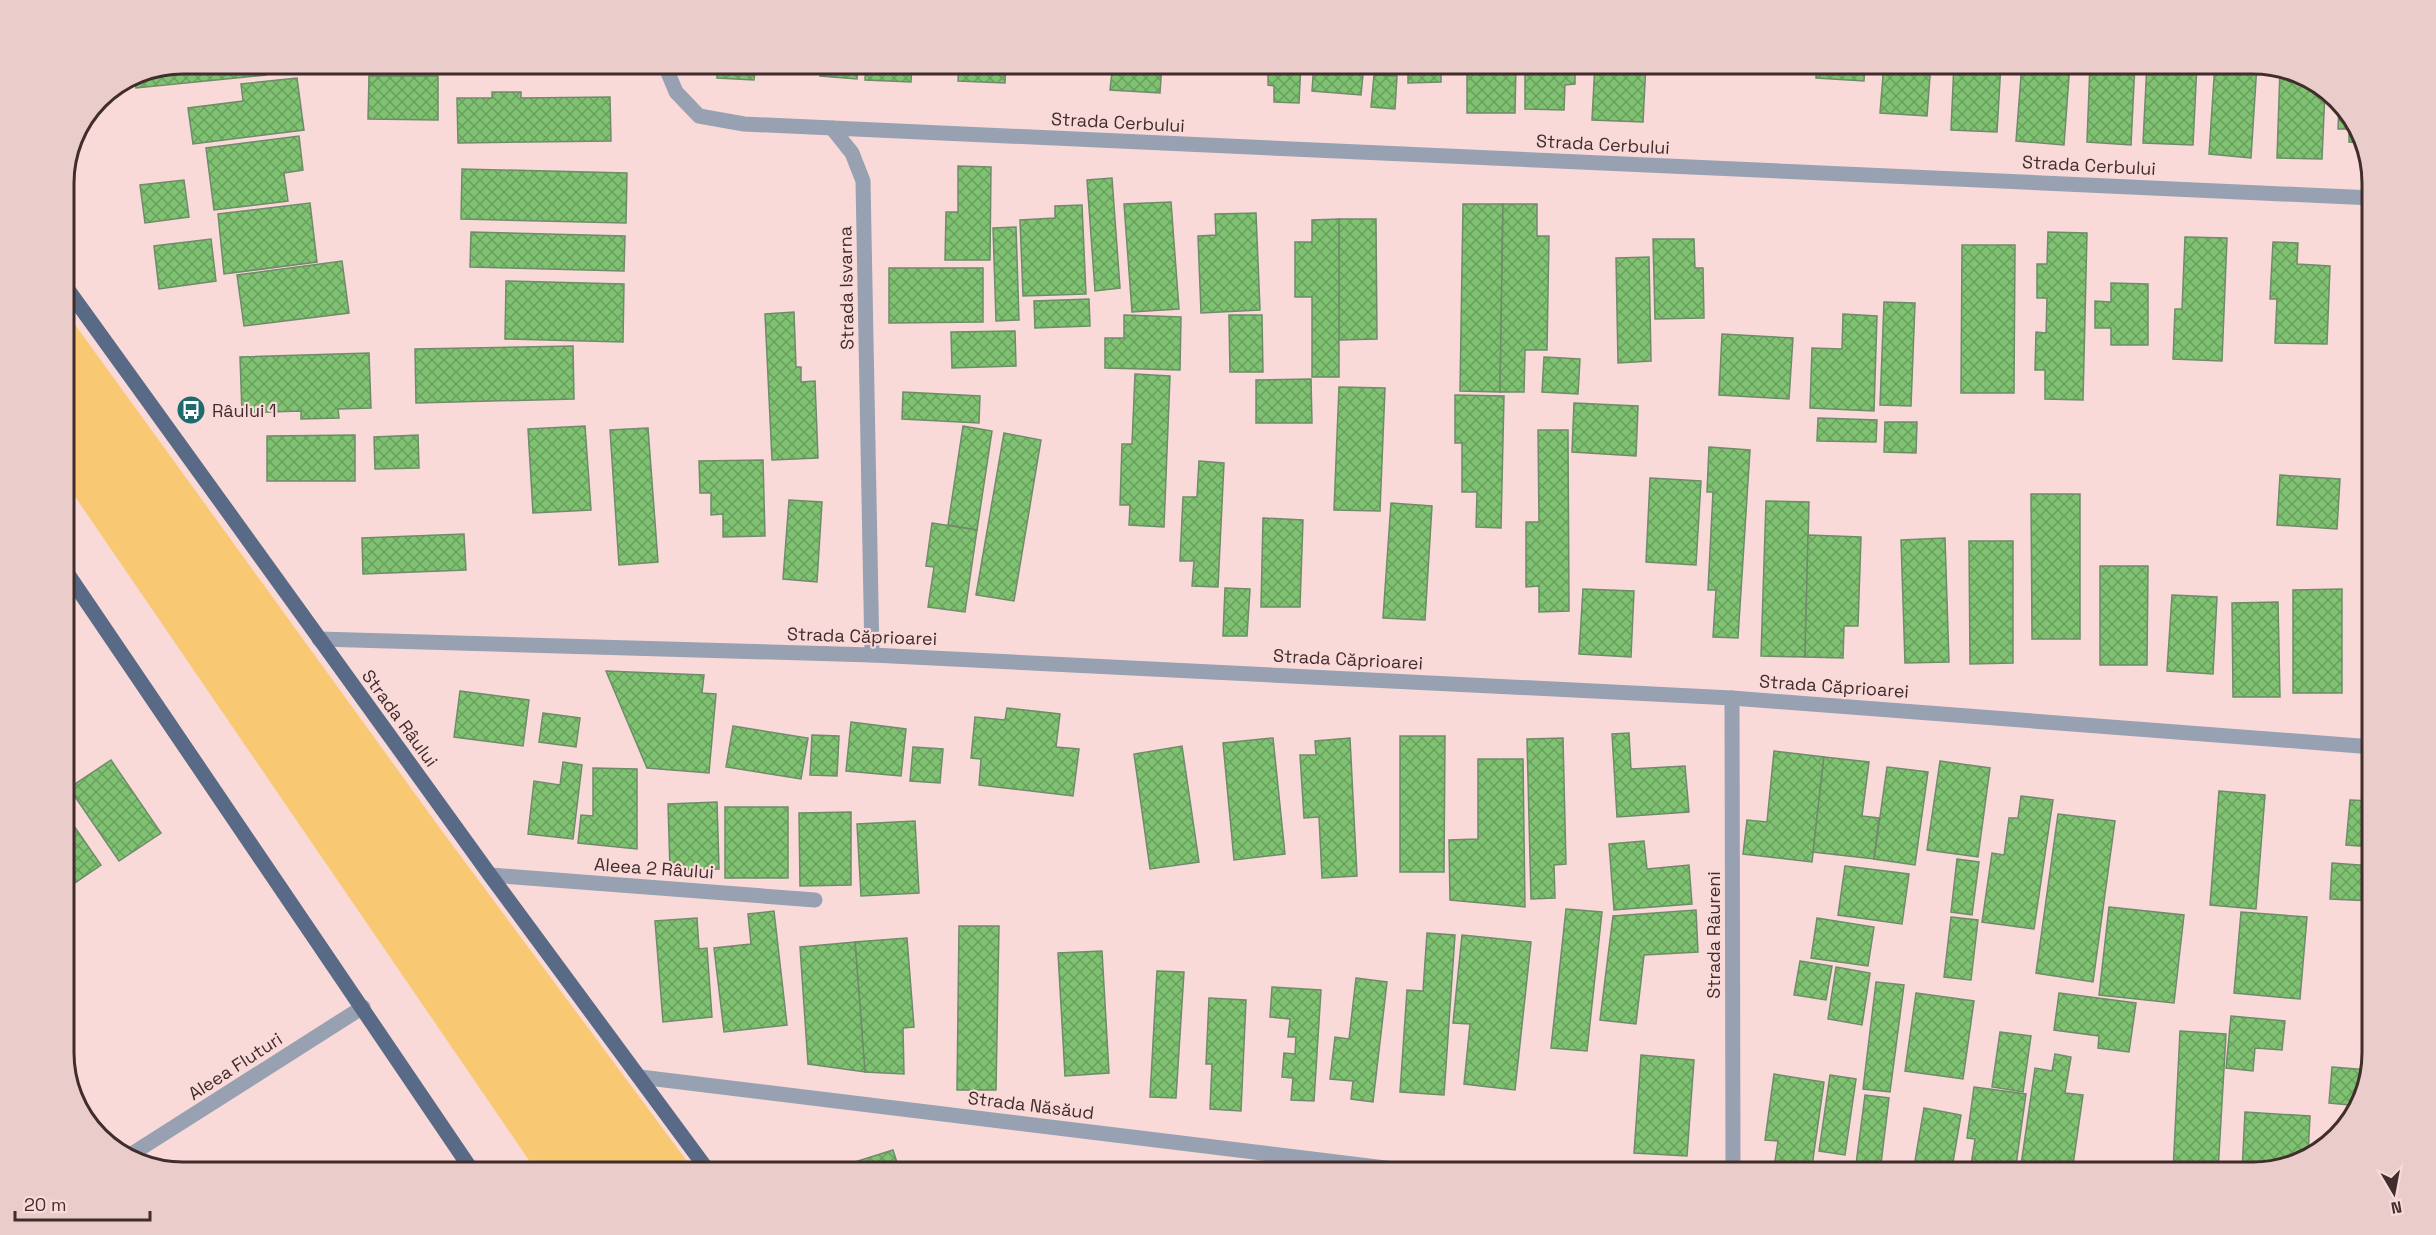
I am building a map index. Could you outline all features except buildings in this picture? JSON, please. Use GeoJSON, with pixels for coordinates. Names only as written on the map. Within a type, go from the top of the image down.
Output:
{"type":"FeatureCollection","features":[{"type":"Feature","properties":{"kind":"main road","name":"Strada Râului"},"geometry":{"type":"LineString","coordinates":[[74,299],[490,875],[702,1162]]}},
{"type":"Feature","properties":{"kind":"main road"},"geometry":{"type":"LineString","coordinates":[[74,583],[466,1162]]}},
{"type":"Feature","properties":{"kind":"street"},"geometry":{"type":"LineString","coordinates":[[669,74],[676,92],[699,116],[744,124],[832,128]]}},
{"type":"Feature","properties":{"kind":"street","name":"Strada Cerbului"},"geometry":{"type":"LineString","coordinates":[[832,128],[2362,198]]}},
{"type":"Feature","properties":{"kind":"street","name":"Strada Isvarna"},"geometry":{"type":"LineString","coordinates":[[832,128],[852,153],[863,181],[872,655]]}},
{"type":"Feature","properties":{"kind":"street","name":"Strada Căprioarei"},"geometry":{"type":"LineString","coordinates":[[319,639],[872,655],[1732,698],[2362,746]]}},
{"type":"Feature","properties":{"kind":"street","name":"Strada Râureni"},"geometry":{"type":"LineString","coordinates":[[1732,698],[1733,1162]]}},
{"type":"Feature","properties":{"kind":"street","name":"Aleea 2 Râului"},"geometry":{"type":"LineString","coordinates":[[490,875],[815,900]]}},
{"type":"Feature","properties":{"kind":"street","name":"Aleea Fluturi"},"geometry":{"type":"LineString","coordinates":[[136,1151],[363,1007]]}},
{"type":"Feature","properties":{"kind":"street","name":"Strada Năsăud"},"geometry":{"type":"LineString","coordinates":[[640,1077],[1336,1162]]}},
{"type":"Feature","properties":{"kind":"shaded area"},"geometry":{"type":"Polygon","coordinates":[[[74,323],[442,831],[688,1162],[530,1162],[74,495],[74,323]]]}},
{"type":"Feature","properties":{"kind":"place","name":"Râului 1"},"geometry":{"type":"Point","coordinates":[191,410]}}]}
